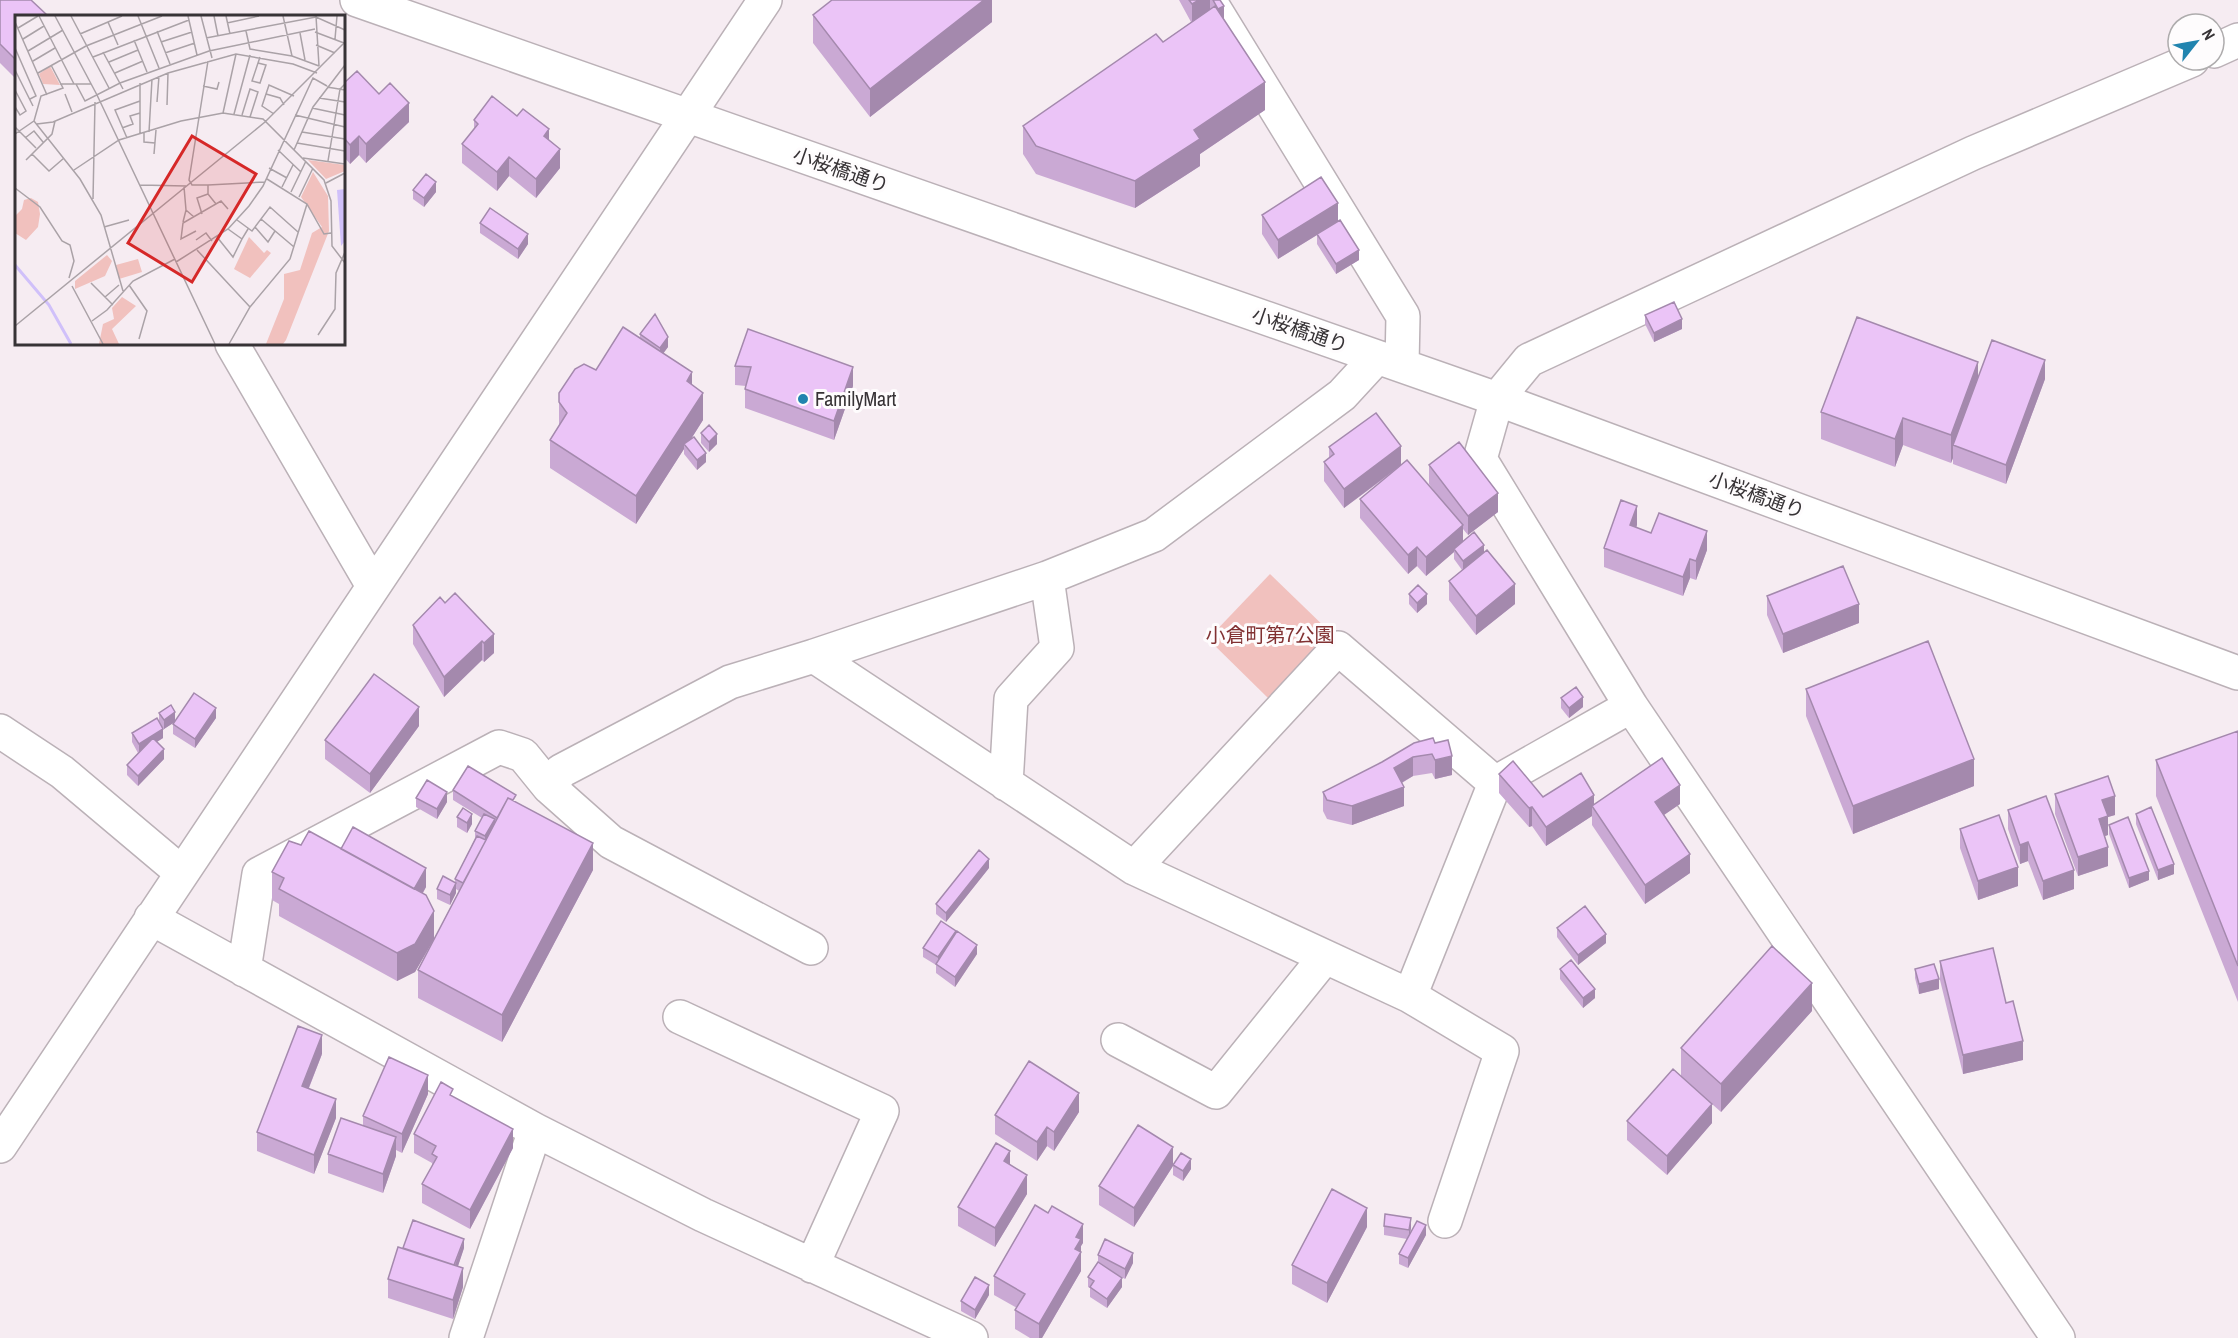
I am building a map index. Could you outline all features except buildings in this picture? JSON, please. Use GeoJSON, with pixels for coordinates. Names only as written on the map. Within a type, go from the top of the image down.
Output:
{"type":"FeatureCollection","features":[{"type":"Feature","properties":{"kind":"street","name":"小桜橋通り"},"geometry":{"type":"LineString","coordinates":[[357,0],[1497,399],[2238,673]]}},
{"type":"Feature","properties":{"kind":"street"},"geometry":{"type":"LineString","coordinates":[[0,1146],[765,0]]}},
{"type":"Feature","properties":{"kind":"street"},"geometry":{"type":"LineString","coordinates":[[549,787],[561,771],[730,682],[1047,579],[1154,535],[1389,361],[1403,316],[1209,0]]}},
{"type":"Feature","properties":{"kind":"street"},"geometry":{"type":"LineString","coordinates":[[2058,1338],[1632,706],[1480,459],[1497,399],[1529,360],[1973,153],[2166,71]]}},
{"type":"Feature","properties":{"kind":"street"},"geometry":{"type":"LineString","coordinates":[[233,345],[373,586]]}},
{"type":"Feature","properties":{"kind":"street"},"geometry":{"type":"LineString","coordinates":[[1006,784],[1011,699],[1057,648],[1047,579]]}},
{"type":"Feature","properties":{"kind":"street"},"geometry":{"type":"LineString","coordinates":[[1134,868],[1338,648],[1495,783]]}},
{"type":"Feature","properties":{"kind":"street"},"geometry":{"type":"LineString","coordinates":[[814,656],[1134,868],[1410,996],[1502,1051],[1445,1221]]}},
{"type":"Feature","properties":{"kind":"street"},"geometry":{"type":"LineString","coordinates":[[1410,996],[1495,783],[1632,706]]}},
{"type":"Feature","properties":{"kind":"street"},"geometry":{"type":"LineString","coordinates":[[0,731],[62,772],[182,873]]}},
{"type":"Feature","properties":{"kind":"street"},"geometry":{"type":"LineString","coordinates":[[244,970],[259,874],[499,747],[523,755],[549,787],[611,842],[811,948]]}},
{"type":"Feature","properties":{"kind":"street"},"geometry":{"type":"LineString","coordinates":[[152,918],[535,1130],[703,1215],[812,1266],[913,1326],[971,1338]]}},
{"type":"Feature","properties":{"kind":"street"},"geometry":{"type":"LineString","coordinates":[[1118,1040],[1216,1092],[1325,957]]}},
{"type":"Feature","properties":{"kind":"street"},"geometry":{"type":"LineString","coordinates":[[680,1017],[882,1111],[812,1266]]}},
{"type":"Feature","properties":{"kind":"street"},"geometry":{"type":"LineString","coordinates":[[466,1338],[535,1130]]}},
{"type":"Feature","properties":{"kind":"green space","name":"小倉町第7公園"},"geometry":{"type":"Polygon","coordinates":[[[1270,574],[1331,633],[1268,698],[1208,639],[1270,574]]]}},
{"type":"Feature","properties":{"kind":"place","name":"FamilyMart"},"geometry":{"type":"Point","coordinates":[803,399]}}]}
